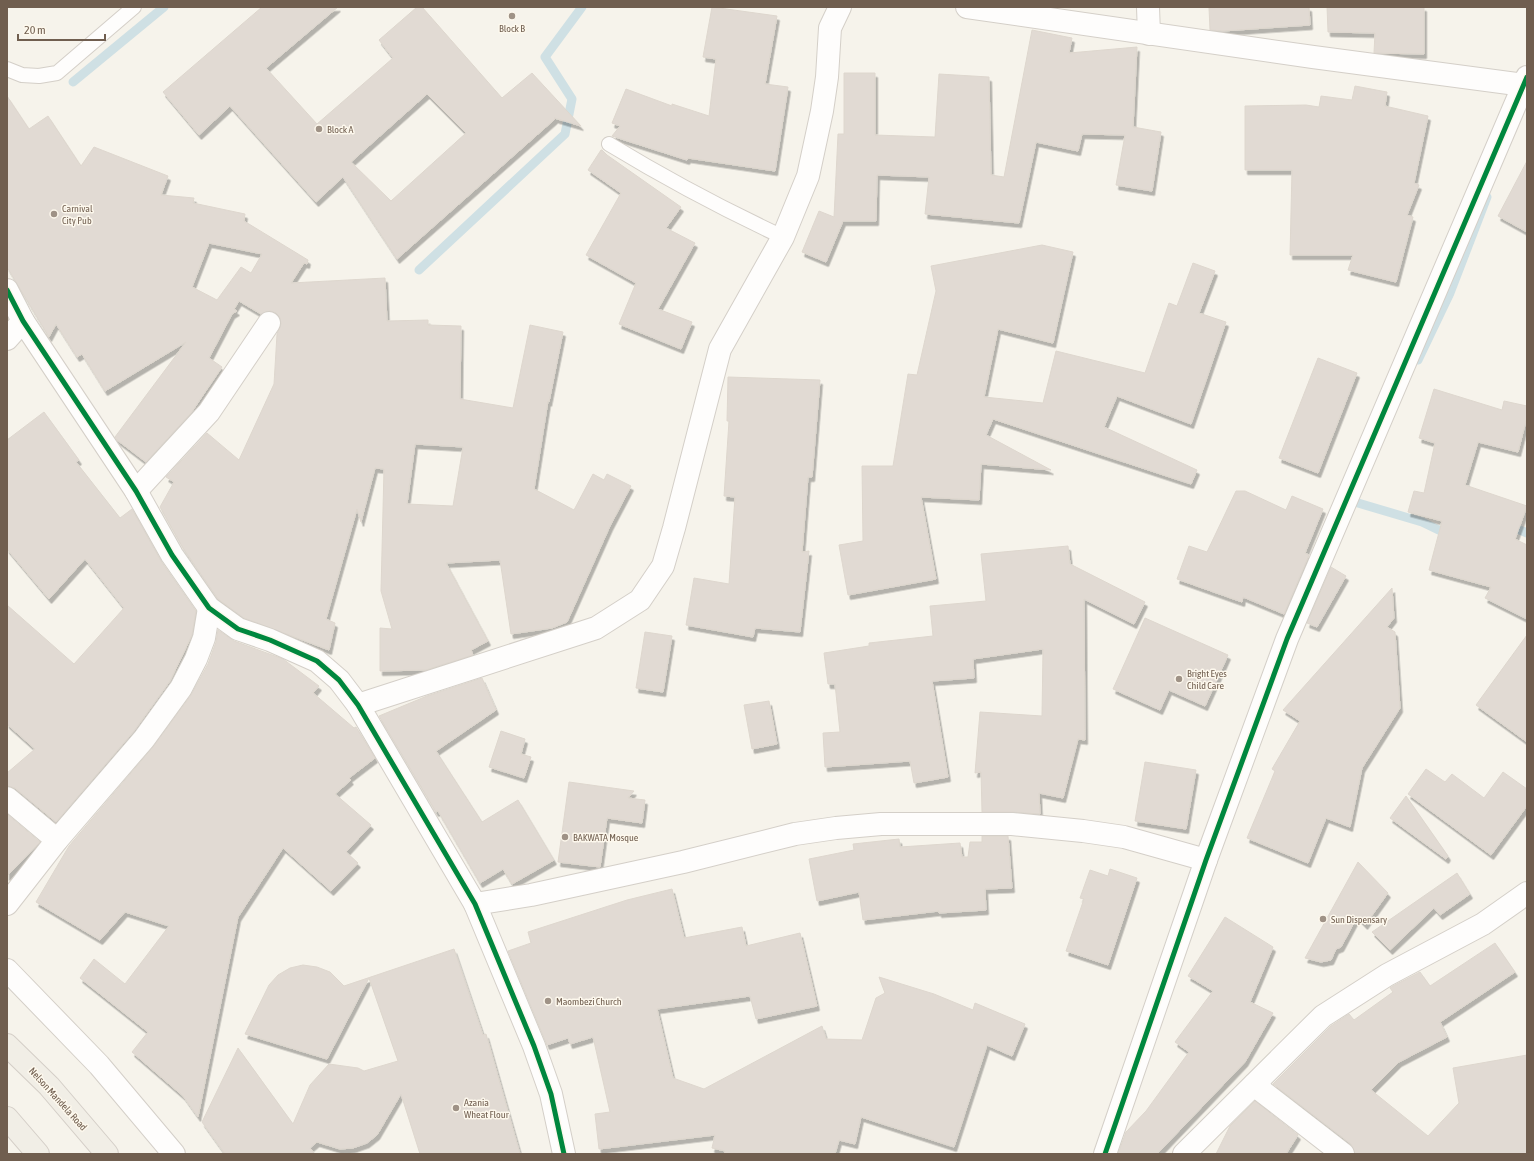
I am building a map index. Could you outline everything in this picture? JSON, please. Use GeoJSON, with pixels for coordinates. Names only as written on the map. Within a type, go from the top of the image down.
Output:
{"type":"FeatureCollection","features":[{"type":"Feature","properties":{"kind":"main road","name":"Nelson Mandela Road"},"geometry":{"type":"LineString","coordinates":[[7,1045],[49,1086],[107,1154]]}},
{"type":"Feature","properties":{"kind":"main road"},"geometry":{"type":"LineString","coordinates":[[7,1118],[38,1154]]}},
{"type":"Feature","properties":{"kind":"street"},"geometry":{"type":"LineString","coordinates":[[358,705],[596,628],[640,600],[663,566],[720,349],[783,237],[808,176],[822,111],[827,77],[830,28],[840,7]]}},
{"type":"Feature","properties":{"kind":"street"},"geometry":{"type":"LineString","coordinates":[[967,7],[1149,34],[1526,81],[1287,639],[1206,860],[1105,1154]]}},
{"type":"Feature","properties":{"kind":"street"},"geometry":{"type":"LineString","coordinates":[[1148,7],[1149,34]]}},
{"type":"Feature","properties":{"kind":"street"},"geometry":{"type":"LineString","coordinates":[[7,290],[23,321],[136,491],[172,555],[209,608],[238,629],[270,640],[318,661],[339,680],[358,705],[475,904],[534,1046],[551,1094],[564,1154]]}},
{"type":"Feature","properties":{"kind":"street"},"geometry":{"type":"LineString","coordinates":[[7,339],[23,321]]}},
{"type":"Feature","properties":{"kind":"street"},"geometry":{"type":"LineString","coordinates":[[136,491],[209,412],[269,322]]}},
{"type":"Feature","properties":{"kind":"street"},"geometry":{"type":"LineString","coordinates":[[7,904],[58,840],[144,739],[181,688],[196,659],[204,638],[209,608]]}},
{"type":"Feature","properties":{"kind":"street"},"geometry":{"type":"LineString","coordinates":[[7,798],[58,840]]}},
{"type":"Feature","properties":{"kind":"street"},"geometry":{"type":"LineString","coordinates":[[475,904],[531,895],[683,862],[795,834],[836,828],[881,824],[1012,824],[1083,831],[1124,837],[1206,860]]}},
{"type":"Feature","properties":{"kind":"street"},"geometry":{"type":"LineString","coordinates":[[1184,1154],[1323,1016],[1387,975],[1483,924],[1527,893]]}},
{"type":"Feature","properties":{"kind":"street"},"geometry":{"type":"LineString","coordinates":[[7,970],[99,1065],[174,1154]]}},
{"type":"Feature","properties":{"kind":"street"},"geometry":{"type":"LineString","coordinates":[[1254,1085],[1343,1154]]}},
{"type":"Feature","properties":{"kind":"lane"},"geometry":{"type":"LineString","coordinates":[[7,69],[22,75],[40,76],[57,73],[134,7]]}},
{"type":"Feature","properties":{"kind":"lane"},"geometry":{"type":"LineString","coordinates":[[609,144],[684,187],[783,237]]}},
{"type":"Feature","properties":{"kind":"building","name":"Block A"},"geometry":{"type":"Polygon","coordinates":[[[262,7],[338,7],[266,68],[317,124],[393,58],[379,40],[417,7],[422,7],[502,98],[532,73],[581,126],[554,118],[555,119],[397,259],[343,177],[316,202],[230,106],[199,135],[163,92],[262,7]],[[427,94],[351,162],[391,201],[466,133],[427,94]]]}},
{"type":"Feature","properties":{"kind":"building"},"geometry":{"type":"Polygon","coordinates":[[[712,7],[777,16],[765,84],[788,87],[775,171],[688,158],[687,160],[612,136],[620,126],[612,123],[626,89],[672,106],[672,104],[709,116],[716,59],[703,57],[712,7]]]}},
{"type":"Feature","properties":{"kind":"building"},"geometry":{"type":"Polygon","coordinates":[[[1309,7],[1310,25],[1223,31],[1210,30],[1209,8],[1309,7]]]}},
{"type":"Feature","properties":{"kind":"building"},"geometry":{"type":"Polygon","coordinates":[[[1327,7],[1424,7],[1424,54],[1374,53],[1375,33],[1328,32],[1327,7]]]}},
{"type":"Feature","properties":{"kind":"building"},"geometry":{"type":"Polygon","coordinates":[[[1032,30],[1072,38],[1069,53],[1137,47],[1133,127],[1161,132],[1152,191],[1116,185],[1125,135],[1082,134],[1078,151],[1036,142],[1019,223],[925,214],[929,177],[877,175],[876,221],[843,221],[826,262],[802,252],[819,211],[834,217],[838,134],[844,134],[844,73],[875,73],[875,135],[935,137],[939,74],[989,77],[991,175],[1004,177],[1032,30]]]}},
{"type":"Feature","properties":{"kind":"building"},"geometry":{"type":"Polygon","coordinates":[[[1355,86],[1387,92],[1385,106],[1428,116],[1414,183],[1419,185],[1407,215],[1413,217],[1396,282],[1348,270],[1353,255],[1290,255],[1292,170],[1245,170],[1245,106],[1306,105],[1319,107],[1321,96],[1352,100],[1355,86]]]}},
{"type":"Feature","properties":{"kind":"building"},"geometry":{"type":"Polygon","coordinates":[[[7,96],[29,129],[48,116],[81,166],[94,147],[168,176],[161,195],[194,198],[193,203],[245,214],[244,221],[308,260],[307,264],[304,263],[291,283],[385,278],[387,321],[428,320],[428,325],[461,326],[460,399],[513,408],[530,325],[563,332],[549,402],[548,401],[534,489],[574,510],[593,474],[604,480],[607,474],[631,486],[610,526],[567,622],[552,628],[511,634],[500,560],[446,563],[488,641],[471,650],[473,655],[426,670],[380,671],[380,628],[392,629],[381,591],[384,469],[375,468],[361,522],[357,509],[326,619],[335,623],[329,650],[244,618],[218,599],[183,548],[160,507],[174,482],[166,477],[207,433],[239,460],[274,384],[277,334],[281,324],[280,318],[276,313],[270,311],[261,314],[239,301],[234,309],[237,311],[232,314],[209,358],[222,367],[191,413],[146,462],[115,437],[186,342],[105,391],[82,354],[77,357],[56,324],[49,337],[7,267],[7,96]],[[209,243],[192,287],[217,300],[241,267],[251,273],[262,254],[209,243]],[[415,444],[407,504],[453,506],[463,447],[415,444]]]}},
{"type":"Feature","properties":{"kind":"building"},"geometry":{"type":"Polygon","coordinates":[[[601,150],[681,207],[666,228],[695,243],[658,309],[692,322],[681,349],[619,324],[636,283],[586,255],[621,193],[588,170],[601,150]]]}},
{"type":"Feature","properties":{"kind":"building"},"geometry":{"type":"Polygon","coordinates":[[[1527,161],[1527,232],[1498,216],[1527,161]]]}},
{"type":"Feature","properties":{"kind":"building"},"geometry":{"type":"Polygon","coordinates":[[[1042,245],[1073,252],[1053,343],[998,329],[984,397],[1043,403],[1056,351],[1145,373],[1169,303],[1177,306],[1193,263],[1215,271],[1199,313],[1226,322],[1191,424],[1117,396],[1104,427],[1197,470],[1191,484],[993,419],[986,435],[1051,470],[981,464],[979,500],[921,497],[936,579],[848,595],[839,545],[863,541],[862,466],[893,466],[908,374],[917,375],[936,291],[931,266],[1042,245]]]}},
{"type":"Feature","properties":{"kind":"building"},"geometry":{"type":"Polygon","coordinates":[[[1318,358],[1357,373],[1318,473],[1279,458],[1318,358]]]}},
{"type":"Feature","properties":{"kind":"building"},"geometry":{"type":"Polygon","coordinates":[[[728,377],[820,380],[812,477],[808,477],[802,552],[809,551],[800,632],[755,628],[753,637],[686,625],[694,578],[729,584],[735,497],[724,496],[729,421],[727,421],[728,377]]]}},
{"type":"Feature","properties":{"kind":"building"},"geometry":{"type":"Polygon","coordinates":[[[1434,389],[1502,410],[1504,401],[1527,406],[1527,417],[1518,452],[1478,442],[1465,485],[1527,506],[1515,539],[1527,545],[1527,619],[1485,598],[1491,587],[1429,570],[1442,521],[1408,512],[1414,491],[1424,493],[1435,443],[1419,438],[1434,389]]]}},
{"type":"Feature","properties":{"kind":"building"},"geometry":{"type":"Polygon","coordinates":[[[44,412],[79,460],[76,462],[120,518],[132,509],[161,561],[196,611],[192,635],[170,681],[134,731],[56,822],[15,788],[7,786],[7,773],[35,749],[7,724],[7,605],[74,664],[124,608],[85,559],[49,599],[7,549],[7,440],[44,412]]]}},
{"type":"Feature","properties":{"kind":"building"},"geometry":{"type":"Polygon","coordinates":[[[1236,491],[1245,491],[1286,510],[1292,496],[1323,509],[1305,553],[1309,555],[1284,614],[1243,597],[1242,602],[1177,579],[1189,546],[1207,552],[1236,491]]]}},
{"type":"Feature","properties":{"kind":"building"},"geometry":{"type":"Polygon","coordinates":[[[1068,546],[1070,564],[1145,602],[1134,624],[1084,599],[1085,740],[1078,739],[1063,798],[1039,793],[1040,814],[982,812],[981,772],[975,773],[980,712],[1042,716],[1043,649],[973,659],[974,678],[932,681],[948,777],[914,783],[910,761],[825,767],[823,733],[840,732],[835,684],[828,684],[824,653],[869,646],[869,643],[933,636],[930,606],[986,601],[981,554],[1068,546]]]}},
{"type":"Feature","properties":{"kind":"building"},"geometry":{"type":"Polygon","coordinates":[[[1331,567],[1346,576],[1317,627],[1307,623],[1331,567]]]}},
{"type":"Feature","properties":{"kind":"building"},"geometry":{"type":"Polygon","coordinates":[[[1392,588],[1394,618],[1387,627],[1395,632],[1400,708],[1362,768],[1350,827],[1326,818],[1308,863],[1247,838],[1275,771],[1272,769],[1300,721],[1283,710],[1392,588]]]}},
{"type":"Feature","properties":{"kind":"building"},"geometry":{"type":"Polygon","coordinates":[[[1145,618],[1228,655],[1205,706],[1169,690],[1160,710],[1113,689],[1145,618]]]}},
{"type":"Feature","properties":{"kind":"building"},"geometry":{"type":"Polygon","coordinates":[[[218,630],[234,641],[283,659],[319,686],[313,693],[354,728],[356,727],[375,758],[349,778],[351,780],[335,794],[371,825],[346,852],[358,863],[331,891],[283,848],[238,917],[198,1117],[183,1096],[132,1052],[148,1032],[80,978],[94,959],[125,984],[169,926],[125,912],[100,940],[36,902],[69,846],[153,747],[191,695],[208,664],[216,642],[218,630]]]}},
{"type":"Feature","properties":{"kind":"building"},"geometry":{"type":"Polygon","coordinates":[[[645,632],[672,636],[663,692],[636,688],[645,632]]]}},
{"type":"Feature","properties":{"kind":"building"},"geometry":{"type":"Polygon","coordinates":[[[1527,635],[1527,742],[1476,705],[1527,635]]]}},
{"type":"Feature","properties":{"kind":"building"},"geometry":{"type":"Polygon","coordinates":[[[482,678],[496,710],[436,751],[482,822],[518,800],[554,860],[512,884],[503,869],[480,883],[438,811],[436,812],[379,716],[427,696],[482,678]]]}},
{"type":"Feature","properties":{"kind":"building"},"geometry":{"type":"Polygon","coordinates":[[[769,701],[777,744],[752,749],[744,705],[769,701]]]}},
{"type":"Feature","properties":{"kind":"building"},"geometry":{"type":"Polygon","coordinates":[[[501,731],[525,739],[521,754],[531,757],[524,778],[489,767],[501,731]]]}},
{"type":"Feature","properties":{"kind":"building"},"geometry":{"type":"Polygon","coordinates":[[[1145,762],[1196,770],[1186,829],[1135,821],[1145,762]]]}},
{"type":"Feature","properties":{"kind":"building"},"geometry":{"type":"Polygon","coordinates":[[[1426,769],[1445,782],[1452,774],[1484,798],[1503,772],[1527,789],[1527,806],[1491,855],[1408,794],[1426,769]]]}},
{"type":"Feature","properties":{"kind":"building"},"geometry":{"type":"Polygon","coordinates":[[[569,782],[634,791],[628,798],[645,800],[642,823],[607,818],[600,867],[558,862],[569,782]]]}},
{"type":"Feature","properties":{"kind":"building"},"geometry":{"type":"Polygon","coordinates":[[[1406,796],[1448,856],[1446,859],[1390,818],[1406,796]]]}},
{"type":"Feature","properties":{"kind":"building"},"geometry":{"type":"Polygon","coordinates":[[[7,814],[40,842],[7,876],[7,814]]]}},
{"type":"Feature","properties":{"kind":"building"},"geometry":{"type":"Polygon","coordinates":[[[982,836],[1008,836],[1012,888],[985,889],[986,910],[939,913],[939,911],[863,920],[859,892],[817,901],[809,859],[854,850],[853,844],[899,839],[900,847],[960,843],[962,857],[968,857],[970,842],[982,842],[982,836]]]}},
{"type":"Feature","properties":{"kind":"building"},"geometry":{"type":"Polygon","coordinates":[[[1358,862],[1388,893],[1365,925],[1357,917],[1341,947],[1336,949],[1331,960],[1321,962],[1305,958],[1358,862]]]}},
{"type":"Feature","properties":{"kind":"building"},"geometry":{"type":"Polygon","coordinates":[[[1110,869],[1137,878],[1108,965],[1066,951],[1084,899],[1080,898],[1090,870],[1108,876],[1110,869]]]}},
{"type":"Feature","properties":{"kind":"building"},"geometry":{"type":"Polygon","coordinates":[[[1457,873],[1470,894],[1440,915],[1434,908],[1390,950],[1372,932],[1457,873]]]}},
{"type":"Feature","properties":{"kind":"building"},"geometry":{"type":"Polygon","coordinates":[[[672,889],[684,938],[742,927],[746,946],[800,933],[817,1006],[756,1019],[750,996],[657,1009],[673,1078],[704,1089],[822,1026],[826,1039],[862,1040],[876,998],[885,993],[879,977],[934,994],[973,1010],[975,1003],[1025,1024],[1012,1056],[987,1045],[954,1147],[861,1117],[855,1144],[839,1140],[835,1154],[724,1154],[725,1151],[712,1148],[715,1135],[599,1149],[595,1114],[610,1112],[593,1037],[570,1044],[568,1038],[547,1045],[508,951],[531,943],[528,932],[627,900],[672,889]]]}},
{"type":"Feature","properties":{"kind":"building"},"geometry":{"type":"Polygon","coordinates":[[[1225,917],[1273,947],[1250,1002],[1273,1013],[1245,1062],[1157,1154],[1118,1154],[1126,1132],[1146,1111],[1189,1052],[1175,1042],[1213,991],[1188,976],[1225,917]]]}},
{"type":"Feature","properties":{"kind":"building"},"geometry":{"type":"Polygon","coordinates":[[[1495,943],[1515,972],[1440,1022],[1447,1037],[1399,1062],[1371,1090],[1428,1136],[1459,1103],[1453,1068],[1527,1055],[1527,1154],[1355,1154],[1351,1144],[1273,1084],[1331,1026],[1349,1014],[1354,1020],[1393,992],[1390,988],[1393,986],[1420,972],[1430,986],[1495,943]]]}},
{"type":"Feature","properties":{"kind":"building"},"geometry":{"type":"Polygon","coordinates":[[[454,949],[483,1035],[486,1034],[520,1154],[420,1154],[401,1094],[377,1135],[367,1143],[353,1148],[340,1149],[317,1142],[310,1148],[315,1154],[225,1154],[202,1122],[238,1048],[293,1124],[310,1085],[329,1064],[358,1068],[364,1071],[398,1061],[369,978],[327,1059],[245,1034],[269,985],[278,975],[290,968],[303,965],[317,967],[330,972],[344,986],[454,949]]]}},
{"type":"Feature","properties":{"kind":"building"},"geometry":{"type":"Polygon","coordinates":[[[1255,1101],[1298,1135],[1286,1154],[1216,1154],[1230,1126],[1255,1101]]]}},
{"type":"Feature","properties":{"kind":"waterway"},"geometry":{"type":"LineString","coordinates":[[73,82],[164,7]]}},
{"type":"Feature","properties":{"kind":"waterway"},"geometry":{"type":"LineString","coordinates":[[419,270],[565,134],[572,99],[545,57],[582,7]]}},
{"type":"Feature","properties":{"kind":"waterway"},"geometry":{"type":"LineString","coordinates":[[1418,360],[1450,293],[1487,197]]}},
{"type":"Feature","properties":{"kind":"waterway"},"geometry":{"type":"LineString","coordinates":[[1349,498],[1348,500],[1422,522],[1449,535]]}},
{"type":"Feature","properties":{"kind":"waterway"},"geometry":{"type":"LineString","coordinates":[[1508,525],[1527,533]]}},
{"type":"Feature","properties":{"kind":"cycle path"},"geometry":{"type":"LineString","coordinates":[[1105,1154],[1206,860],[1287,639],[1527,77]]}},
{"type":"Feature","properties":{"kind":"cycle path"},"geometry":{"type":"LineString","coordinates":[[7,290],[23,321],[136,491],[172,555],[209,608],[238,629],[270,640],[317,661],[339,680],[358,705],[475,904],[534,1046],[551,1094],[564,1154]]}},
{"type":"Feature","properties":{"kind":"place","name":"Block B"},"geometry":{"type":"Point","coordinates":[512,16]}},
{"type":"Feature","properties":{"kind":"place","name":"Block A"},"geometry":{"type":"Point","coordinates":[319,129]}},
{"type":"Feature","properties":{"kind":"place","name":"Carnival City Pub"},"geometry":{"type":"Point","coordinates":[54,214]}},
{"type":"Feature","properties":{"kind":"place","name":"Bright Eyes Child Care"},"geometry":{"type":"Point","coordinates":[1179,679]}},
{"type":"Feature","properties":{"kind":"place","name":"BAKWATA Mosque"},"geometry":{"type":"Point","coordinates":[565,837]}},
{"type":"Feature","properties":{"kind":"place","name":"Sun Dispensary"},"geometry":{"type":"Point","coordinates":[1323,919]}},
{"type":"Feature","properties":{"kind":"place","name":"Maombezi Church"},"geometry":{"type":"Point","coordinates":[548,1001]}},
{"type":"Feature","properties":{"kind":"place","name":"Azania Wheat Flour"},"geometry":{"type":"Point","coordinates":[456,1108]}}]}
